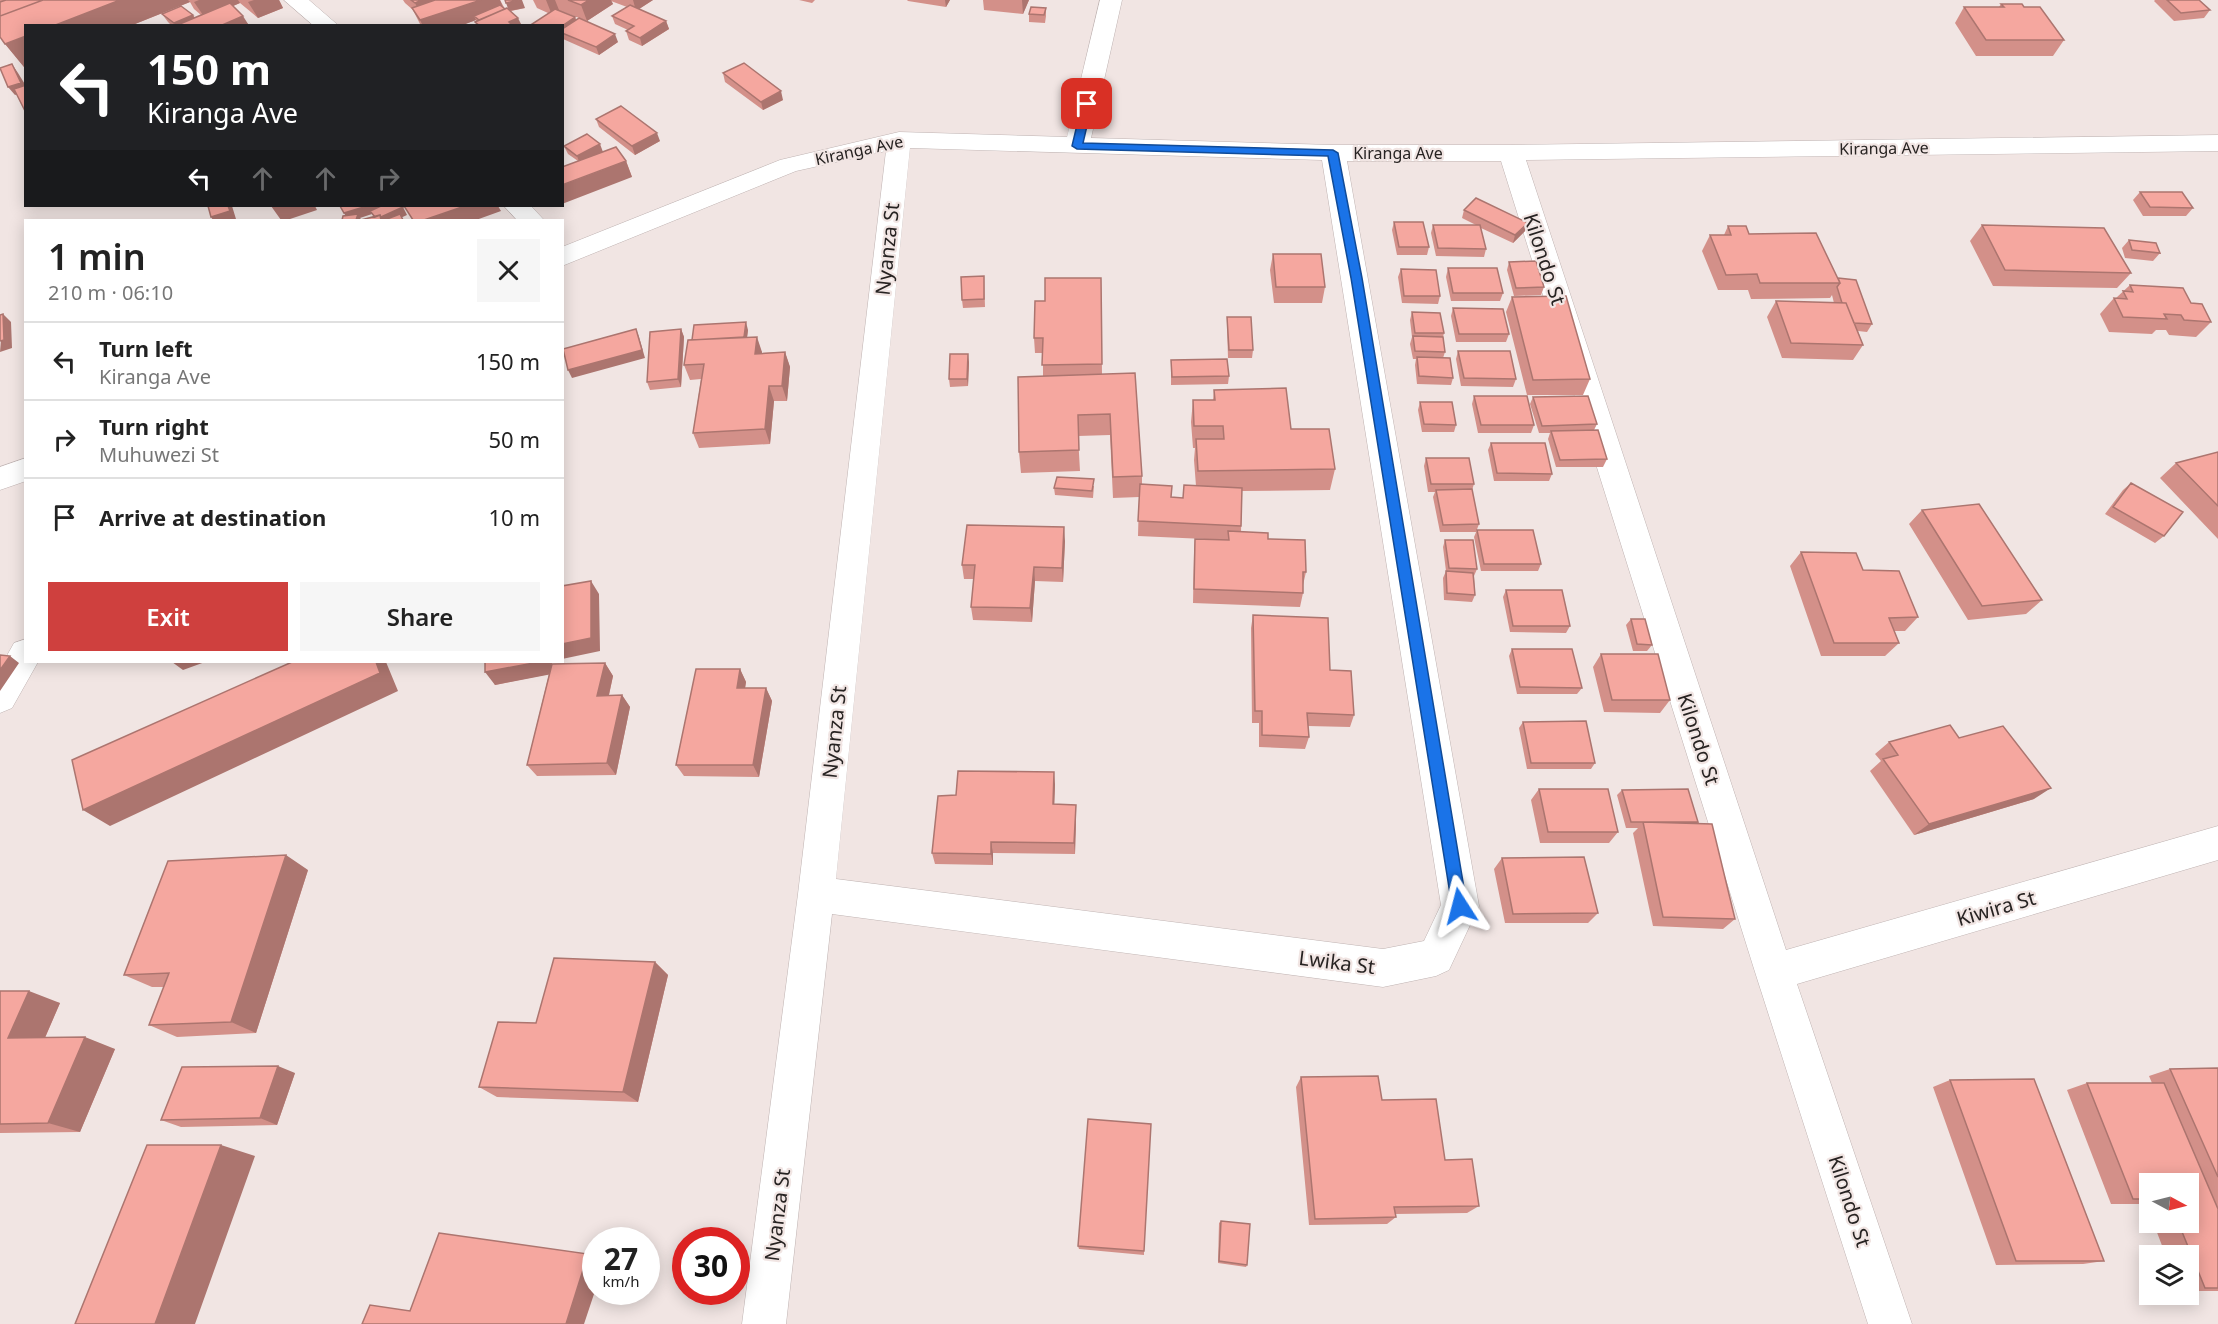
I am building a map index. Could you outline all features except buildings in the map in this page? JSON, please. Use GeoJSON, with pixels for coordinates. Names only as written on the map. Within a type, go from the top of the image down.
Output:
{"type":"FeatureCollection","features":[{"type":"Feature","properties":{"kind":"street"},"geometry":{"type":"LineString","coordinates":[[295,0],[325,24]]}},
{"type":"Feature","properties":{"kind":"street"},"geometry":{"type":"LineString","coordinates":[[1077,146],[1111,0]]}},
{"type":"Feature","properties":{"kind":"street","name":"Kiranga Ave"},"geometry":{"type":"LineString","coordinates":[[564,256],[789,165],[899,140],[1333,153],[1511,153],[2218,143]]}},
{"type":"Feature","properties":{"kind":"street","name":"Nyanza St"},"geometry":{"type":"LineString","coordinates":[[764,1324],[816,894],[899,140]]}},
{"type":"Feature","properties":{"kind":"street","name":"Lwika St"},"geometry":{"type":"LineString","coordinates":[[816,894],[1383,968],[1436,957],[1460,906],[1356,278],[1333,153]]}},
{"type":"Feature","properties":{"kind":"street","name":"Kilondo St"},"geometry":{"type":"LineString","coordinates":[[1511,153],[1774,972],[1890,1324]]}},
{"type":"Feature","properties":{"kind":"street"},"geometry":{"type":"LineString","coordinates":[[518,207],[530,219]]}},
{"type":"Feature","properties":{"kind":"street"},"geometry":{"type":"LineString","coordinates":[[0,479],[24,470]]}},
{"type":"Feature","properties":{"kind":"street"},"geometry":{"type":"LineString","coordinates":[[0,698],[24,656]]}},
{"type":"Feature","properties":{"kind":"street","name":"Kiwira St"},"geometry":{"type":"LineString","coordinates":[[1774,972],[2218,843]]}},
{"type":"Feature","properties":{"kind":"route"},"geometry":{"type":"LineString","coordinates":[[1087,104],[1077,146],[1333,153],[1356,278],[1460,906]]}}]}
